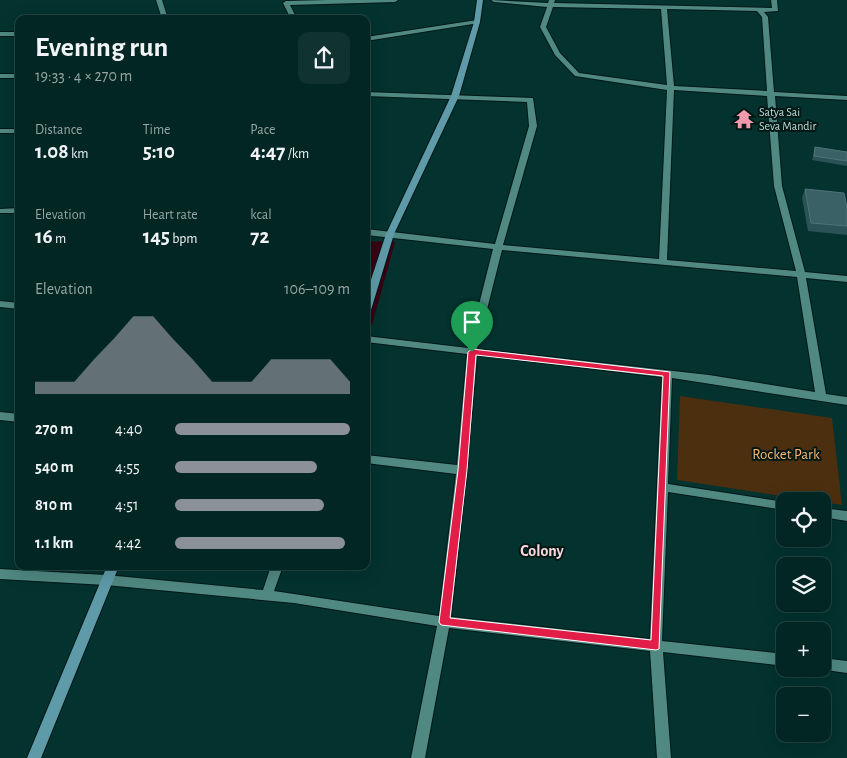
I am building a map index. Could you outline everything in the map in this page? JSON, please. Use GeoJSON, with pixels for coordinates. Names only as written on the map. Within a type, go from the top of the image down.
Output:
{"type":"FeatureCollection","features":[{"type":"Feature","properties":{"kind":"main road"},"geometry":{"type":"LineString","coordinates":[[370,297],[390,234],[455,96],[477,22],[480,0]]}},
{"type":"Feature","properties":{"kind":"main road"},"geometry":{"type":"LineString","coordinates":[[34,758],[111,570]]}},
{"type":"Feature","properties":{"kind":"street"},"geometry":{"type":"LineString","coordinates":[[159,0],[164,15]]}},
{"type":"Feature","properties":{"kind":"street"},"geometry":{"type":"LineString","coordinates":[[292,15],[286,3],[395,0]]}},
{"type":"Feature","properties":{"kind":"street"},"geometry":{"type":"LineString","coordinates":[[494,0],[664,8],[776,10],[774,0]]}},
{"type":"Feature","properties":{"kind":"street"},"geometry":{"type":"LineString","coordinates":[[551,3],[543,27],[557,54],[577,75],[671,88],[847,98]]}},
{"type":"Feature","properties":{"kind":"street"},"geometry":{"type":"LineString","coordinates":[[663,261],[671,88],[664,8]]}},
{"type":"Feature","properties":{"kind":"street"},"geometry":{"type":"LineString","coordinates":[[759,10],[766,17],[778,186],[801,274],[821,397]]}},
{"type":"Feature","properties":{"kind":"street"},"geometry":{"type":"LineString","coordinates":[[370,39],[477,22]]}},
{"type":"Feature","properties":{"kind":"street"},"geometry":{"type":"LineString","coordinates":[[0,34],[15,34]]}},
{"type":"Feature","properties":{"kind":"street"},"geometry":{"type":"LineString","coordinates":[[0,76],[15,76]]}},
{"type":"Feature","properties":{"kind":"street"},"geometry":{"type":"LineString","coordinates":[[370,94],[530,100],[533,126],[498,247],[472,352],[462,470],[444,622],[418,758]]}},
{"type":"Feature","properties":{"kind":"street"},"geometry":{"type":"LineString","coordinates":[[0,131],[15,131]]}},
{"type":"Feature","properties":{"kind":"street"},"geometry":{"type":"LineString","coordinates":[[0,211],[15,210]]}},
{"type":"Feature","properties":{"kind":"street"},"geometry":{"type":"LineString","coordinates":[[370,232],[498,247],[847,279]]}},
{"type":"Feature","properties":{"kind":"street"},"geometry":{"type":"LineString","coordinates":[[0,304],[15,306]]}},
{"type":"Feature","properties":{"kind":"street"},"geometry":{"type":"LineString","coordinates":[[370,339],[667,374],[847,401]]}},
{"type":"Feature","properties":{"kind":"street"},"geometry":{"type":"LineString","coordinates":[[664,758],[656,645],[667,374]]}},
{"type":"Feature","properties":{"kind":"street"},"geometry":{"type":"LineString","coordinates":[[0,416],[15,418]]}},
{"type":"Feature","properties":{"kind":"street"},"geometry":{"type":"LineString","coordinates":[[370,459],[462,470]]}},
{"type":"Feature","properties":{"kind":"street"},"geometry":{"type":"LineString","coordinates":[[662,487],[776,505]]}},
{"type":"Feature","properties":{"kind":"street"},"geometry":{"type":"LineString","coordinates":[[831,513],[847,516]]}},
{"type":"Feature","properties":{"kind":"street"},"geometry":{"type":"LineString","coordinates":[[268,595],[276,570]]}},
{"type":"Feature","properties":{"kind":"street"},"geometry":{"type":"LineString","coordinates":[[0,574],[106,580],[268,595],[444,622],[776,659]]}},
{"type":"Feature","properties":{"kind":"street"},"geometry":{"type":"LineString","coordinates":[[831,665],[847,667]]}},
{"type":"Feature","properties":{"kind":"green space","name":"Rocket Park"},"geometry":{"type":"Polygon","coordinates":[[[680,396],[832,418],[842,505],[831,503],[831,492],[776,492],[776,495],[677,480],[680,396]]]}},
{"type":"Feature","properties":{"kind":"shaded area"},"geometry":{"type":"Polygon","coordinates":[[[370,241],[395,242],[372,325],[370,325],[370,241]]]}},
{"type":"Feature","properties":{"kind":"building"},"geometry":{"type":"Polygon","coordinates":[[[815,147],[847,152],[847,161],[814,156],[815,147]]]}},
{"type":"Feature","properties":{"kind":"building"},"geometry":{"type":"Polygon","coordinates":[[[805,189],[844,193],[847,207],[847,226],[811,223],[805,189]]]}},
{"type":"Feature","properties":{"kind":"place","name":"Satya Sai Seva Mandir"},"geometry":{"type":"Point","coordinates":[744,119]}},
{"type":"Feature","properties":{"kind":"district","name":"Colony"},"geometry":{"type":"Point","coordinates":[542,550]}},
{"type":"Feature","properties":{"kind":"route"},"geometry":{"type":"LineString","coordinates":[[472,352],[667,374],[656,645],[444,622],[462,470],[472,352]]}}]}
